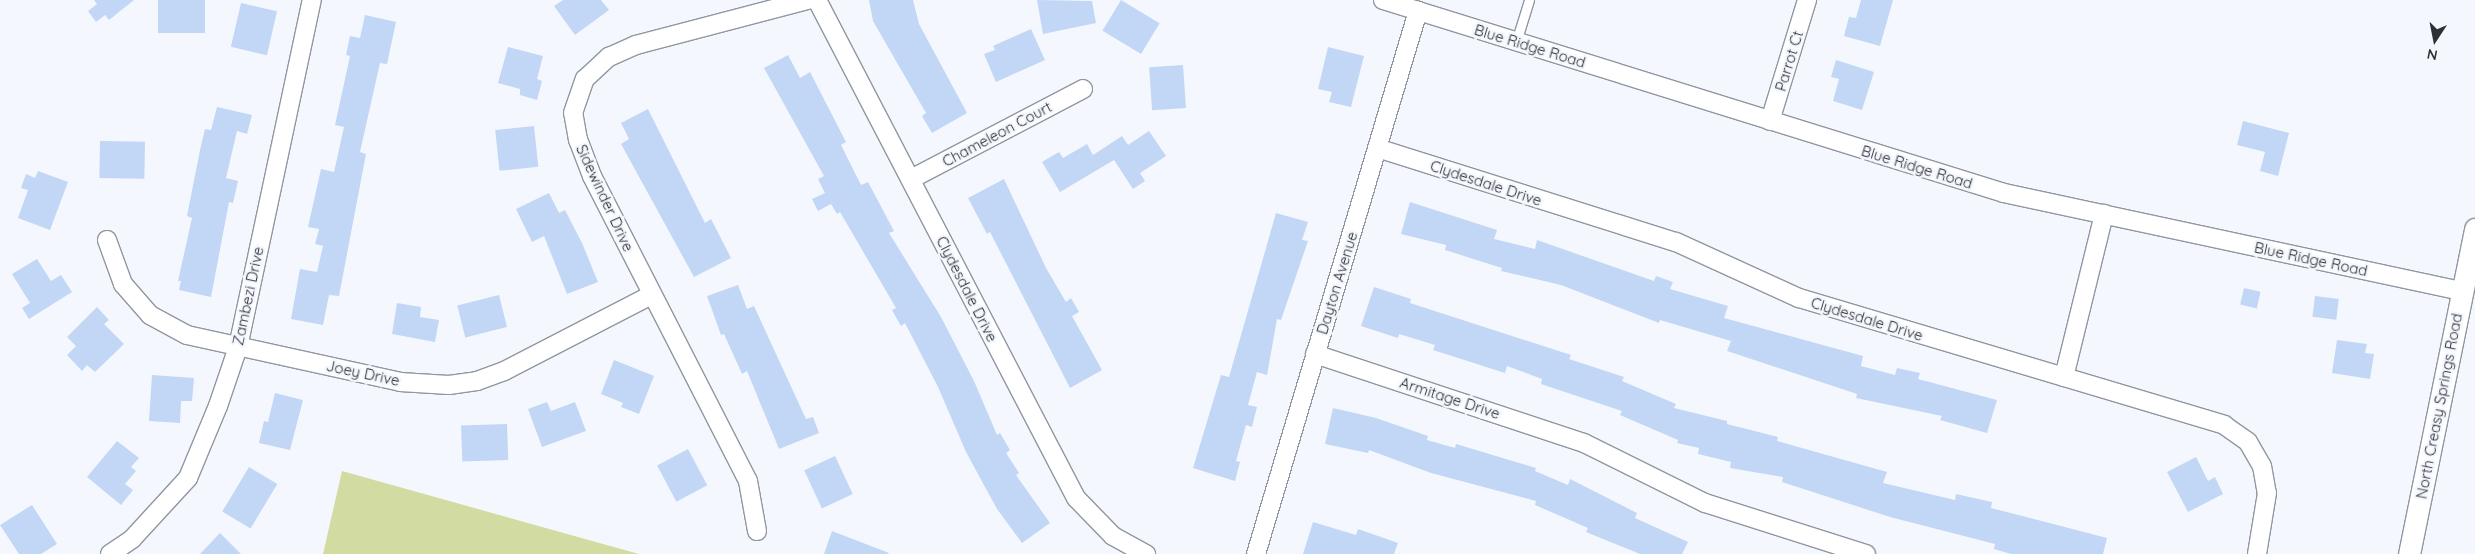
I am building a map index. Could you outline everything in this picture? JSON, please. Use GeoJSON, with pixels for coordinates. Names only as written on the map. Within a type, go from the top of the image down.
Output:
{"type":"FeatureCollection","features":[{"type":"Feature","properties":{"kind":"street","name":"Zambezi Drive"},"geometry":{"type":"LineString","coordinates":[[110,554],[132,539],[188,478],[238,347],[312,0]]}},
{"type":"Feature","properties":{"kind":"street","name":"Sidewinder Drive"},"geometry":{"type":"LineString","coordinates":[[756,531],[748,481],[650,295],[592,176],[578,140],[573,113],[585,79],[609,57],[636,45],[808,0]]}},
{"type":"Feature","properties":{"kind":"street","name":"Clydesdale Drive"},"geometry":{"type":"LineString","coordinates":[[817,0],[1076,498],[1114,536],[1146,554]]}},
{"type":"Feature","properties":{"kind":"street","name":"Blue Ridge Road"},"geometry":{"type":"LineString","coordinates":[[1383,0],[2004,193],[2462,291]]}},
{"type":"Feature","properties":{"kind":"street","name":"Parrot Ct"},"geometry":{"type":"LineString","coordinates":[[1770,121],[1807,0]]}},
{"type":"Feature","properties":{"kind":"street","name":"Dayton Avenue"},"geometry":{"type":"LineString","coordinates":[[1256,554],[1418,11]]}},
{"type":"Feature","properties":{"kind":"street","name":"Chameleon Court"},"geometry":{"type":"LineString","coordinates":[[911,180],[1083,89]]}},
{"type":"Feature","properties":{"kind":"street","name":"Clydesdale Drive"},"geometry":{"type":"LineString","coordinates":[[1377,148],[1676,242],[1799,298],[2193,414],[2224,425],[2248,442],[2262,466],[2267,493],[2257,554]]}},
{"type":"Feature","properties":{"kind":"street"},"geometry":{"type":"LineString","coordinates":[[2064,377],[2104,214]]}},
{"type":"Feature","properties":{"kind":"street","name":"North Creasy Springs Road"},"geometry":{"type":"LineString","coordinates":[[2409,554],[2475,229]]}},
{"type":"Feature","properties":{"kind":"street","name":"Joey Drive"},"geometry":{"type":"LineString","coordinates":[[107,240],[123,284],[150,315],[187,334],[400,382],[450,385],[477,381],[504,371],[650,295]]}},
{"type":"Feature","properties":{"kind":"street","name":"Armitage Drive"},"geometry":{"type":"LineString","coordinates":[[1316,354],[1584,443],[1705,502],[1866,554]]}},
{"type":"Feature","properties":{"kind":"lane"},"geometry":{"type":"LineString","coordinates":[[1516,42],[1529,0]]}},
{"type":"Feature","properties":{"kind":"green space"},"geometry":{"type":"Polygon","coordinates":[[[342,471],[639,554],[323,554],[342,471]]]}},
{"type":"Feature","properties":{"kind":"building"},"geometry":{"type":"Polygon","coordinates":[[[94,0],[134,0],[109,20],[105,15],[96,22],[88,11],[97,4],[94,0]]]}},
{"type":"Feature","properties":{"kind":"building"},"geometry":{"type":"Polygon","coordinates":[[[158,0],[205,0],[205,33],[158,33],[158,0]]]}},
{"type":"Feature","properties":{"kind":"building"},"geometry":{"type":"Polygon","coordinates":[[[563,0],[601,0],[609,10],[575,35],[554,6],[563,0]]]}},
{"type":"Feature","properties":{"kind":"building"},"geometry":{"type":"Polygon","coordinates":[[[869,0],[913,0],[919,24],[967,113],[932,133],[922,116],[926,113],[873,21],[869,0]]]}},
{"type":"Feature","properties":{"kind":"building"},"geometry":{"type":"Polygon","coordinates":[[[1037,0],[1092,1],[1096,23],[1043,34],[1037,0]]]}},
{"type":"Feature","properties":{"kind":"building"},"geometry":{"type":"Polygon","coordinates":[[[1121,0],[1160,23],[1141,54],[1102,31],[1121,0]]]}},
{"type":"Feature","properties":{"kind":"building"},"geometry":{"type":"Polygon","coordinates":[[[1861,0],[1893,0],[1880,46],[1844,36],[1849,17],[1856,18],[1861,0]]]}},
{"type":"Feature","properties":{"kind":"building"},"geometry":{"type":"Polygon","coordinates":[[[241,3],[277,11],[267,55],[231,47],[241,3]]]}},
{"type":"Feature","properties":{"kind":"building"},"geometry":{"type":"Polygon","coordinates":[[[365,15],[396,22],[387,64],[380,63],[360,152],[366,154],[339,296],[329,295],[323,325],[291,319],[300,269],[317,272],[323,246],[315,244],[319,229],[308,227],[321,169],[334,172],[344,127],[335,125],[350,56],[346,55],[350,36],[360,38],[365,15]]]}},
{"type":"Feature","properties":{"kind":"building"},"geometry":{"type":"Polygon","coordinates":[[[1031,29],[1045,60],[996,82],[984,54],[995,50],[993,46],[1031,29]]]}},
{"type":"Feature","properties":{"kind":"building"},"geometry":{"type":"Polygon","coordinates":[[[508,47],[543,56],[537,79],[542,81],[537,100],[520,95],[520,89],[498,83],[508,47]]]}},
{"type":"Feature","properties":{"kind":"building"},"geometry":{"type":"Polygon","coordinates":[[[1328,47],[1364,56],[1351,107],[1329,102],[1332,92],[1318,89],[1328,47]]]}},
{"type":"Feature","properties":{"kind":"building"},"geometry":{"type":"Polygon","coordinates":[[[788,55],[800,78],[810,72],[846,142],[841,145],[861,185],[868,182],[894,231],[889,233],[941,317],[974,381],[997,435],[1000,433],[1010,450],[1006,453],[1019,473],[1016,475],[1050,523],[1022,543],[997,509],[966,452],[938,387],[905,323],[901,326],[892,310],[896,308],[840,212],[837,214],[831,204],[818,211],[812,199],[825,193],[818,179],[824,176],[764,68],[788,55]]]}},
{"type":"Feature","properties":{"kind":"building"},"geometry":{"type":"Polygon","coordinates":[[[1836,60],[1874,72],[1862,110],[1833,101],[1839,79],[1831,77],[1836,60]]]}},
{"type":"Feature","properties":{"kind":"building"},"geometry":{"type":"Polygon","coordinates":[[[1183,65],[1186,108],[1152,110],[1149,67],[1183,65]]]}},
{"type":"Feature","properties":{"kind":"building"},"geometry":{"type":"Polygon","coordinates":[[[217,107],[252,115],[247,134],[237,131],[226,178],[238,181],[233,203],[229,202],[211,297],[179,290],[181,281],[178,281],[192,218],[187,216],[200,150],[205,129],[211,130],[217,107]]]}},
{"type":"Feature","properties":{"kind":"building"},"geometry":{"type":"Polygon","coordinates":[[[648,109],[705,223],[711,219],[731,258],[694,277],[621,144],[629,139],[621,123],[648,109]]]}},
{"type":"Feature","properties":{"kind":"building"},"geometry":{"type":"Polygon","coordinates":[[[2243,121],[2289,133],[2278,176],[2260,171],[2265,152],[2237,145],[2243,121]]]}},
{"type":"Feature","properties":{"kind":"building"},"geometry":{"type":"Polygon","coordinates":[[[534,126],[538,167],[499,171],[495,130],[534,126]]]}},
{"type":"Feature","properties":{"kind":"building"},"geometry":{"type":"Polygon","coordinates":[[[1149,131],[1166,156],[1140,173],[1145,181],[1133,189],[1114,160],[1060,192],[1042,162],[1059,152],[1063,158],[1087,144],[1093,155],[1122,136],[1128,145],[1149,131]]]}},
{"type":"Feature","properties":{"kind":"building"},"geometry":{"type":"Polygon","coordinates":[[[100,141],[145,142],[144,179],[99,178],[100,141]]]}},
{"type":"Feature","properties":{"kind":"building"},"geometry":{"type":"Polygon","coordinates":[[[38,171],[68,182],[50,230],[18,218],[28,190],[21,188],[26,174],[35,178],[38,171]]]}},
{"type":"Feature","properties":{"kind":"building"},"geometry":{"type":"Polygon","coordinates":[[[1004,179],[1046,268],[1066,302],[1071,298],[1079,312],[1072,316],[1102,370],[1070,388],[990,232],[987,234],[968,198],[1004,179]]]}},
{"type":"Feature","properties":{"kind":"building"},"geometry":{"type":"Polygon","coordinates":[[[549,193],[559,213],[565,210],[582,243],[598,282],[567,294],[544,236],[532,242],[516,209],[549,193]]]}},
{"type":"Feature","properties":{"kind":"building"},"geometry":{"type":"Polygon","coordinates":[[[1410,202],[1497,230],[1494,239],[1535,249],[1537,240],[1654,281],[1656,276],[1673,282],[1670,289],[1728,306],[1724,318],[1863,356],[1861,366],[1895,375],[1897,368],[1920,373],[1918,379],[1997,400],[1987,433],[1940,420],[1942,416],[1856,398],[1857,394],[1727,351],[1731,341],[1660,320],[1659,323],[1561,285],[1501,271],[1502,268],[1445,250],[1446,245],[1401,234],[1410,202]]]}},
{"type":"Feature","properties":{"kind":"building"},"geometry":{"type":"Polygon","coordinates":[[[1276,213],[1308,222],[1302,240],[1308,241],[1281,320],[1277,319],[1267,375],[1257,372],[1248,405],[1257,407],[1252,427],[1246,425],[1236,461],[1240,462],[1235,481],[1193,468],[1221,375],[1229,377],[1276,213]]]}},
{"type":"Feature","properties":{"kind":"building"},"geometry":{"type":"Polygon","coordinates":[[[37,259],[51,281],[61,275],[72,292],[29,319],[22,308],[30,303],[12,274],[37,259]]]}},
{"type":"Feature","properties":{"kind":"building"},"geometry":{"type":"Polygon","coordinates":[[[738,285],[747,309],[754,306],[806,419],[813,417],[819,433],[779,449],[747,371],[742,374],[724,334],[721,335],[707,296],[738,285]]]}},
{"type":"Feature","properties":{"kind":"building"},"geometry":{"type":"Polygon","coordinates":[[[1374,287],[1411,299],[1410,303],[1571,355],[1569,359],[1624,377],[1622,381],[1676,404],[1674,408],[1727,421],[1727,424],[1778,437],[1777,441],[1887,472],[1883,483],[1955,500],[1956,494],[1992,502],[1991,508],[2107,538],[2103,554],[2011,554],[1994,549],[1995,544],[1890,517],[1782,482],[1783,477],[1730,468],[1731,462],[1698,454],[1699,448],[1677,443],[1678,440],[1620,415],[1622,411],[1541,384],[1542,379],[1507,366],[1505,373],[1433,350],[1435,345],[1399,334],[1398,338],[1361,326],[1374,287]]]}},
{"type":"Feature","properties":{"kind":"building"},"geometry":{"type":"Polygon","coordinates":[[[2244,288],[2261,292],[2257,308],[2240,305],[2244,288]]]}},
{"type":"Feature","properties":{"kind":"building"},"geometry":{"type":"Polygon","coordinates":[[[499,295],[507,327],[465,337],[457,305],[499,295]]]}},
{"type":"Feature","properties":{"kind":"building"},"geometry":{"type":"Polygon","coordinates":[[[2315,296],[2339,299],[2336,320],[2312,317],[2315,296]]]}},
{"type":"Feature","properties":{"kind":"building"},"geometry":{"type":"Polygon","coordinates":[[[397,303],[421,307],[420,317],[439,320],[435,342],[392,334],[397,303]]]}},
{"type":"Feature","properties":{"kind":"building"},"geometry":{"type":"Polygon","coordinates":[[[97,307],[109,320],[104,324],[124,344],[95,372],[87,365],[82,371],[67,355],[76,346],[67,337],[97,307]]]}},
{"type":"Feature","properties":{"kind":"building"},"geometry":{"type":"Polygon","coordinates":[[[2337,340],[2367,344],[2365,353],[2374,354],[2370,379],[2332,373],[2337,340]]]}},
{"type":"Feature","properties":{"kind":"building"},"geometry":{"type":"Polygon","coordinates":[[[614,360],[654,376],[639,414],[621,407],[623,403],[601,394],[614,360]]]}},
{"type":"Feature","properties":{"kind":"building"},"geometry":{"type":"Polygon","coordinates":[[[152,375],[194,378],[192,401],[181,401],[180,423],[149,421],[152,375]]]}},
{"type":"Feature","properties":{"kind":"building"},"geometry":{"type":"Polygon","coordinates":[[[275,393],[303,400],[290,450],[259,443],[264,421],[268,422],[275,393]]]}},
{"type":"Feature","properties":{"kind":"building"},"geometry":{"type":"Polygon","coordinates":[[[547,402],[551,411],[575,402],[586,431],[542,447],[528,409],[547,402]]]}},
{"type":"Feature","properties":{"kind":"building"},"geometry":{"type":"Polygon","coordinates":[[[1333,408],[1376,418],[1428,436],[1427,440],[1455,448],[1456,444],[1536,468],[1535,471],[1568,485],[1570,479],[1637,513],[1635,518],[1688,542],[1682,554],[1640,554],[1586,532],[1588,528],[1535,505],[1536,501],[1431,473],[1369,450],[1368,453],[1325,444],[1333,408]]]}},
{"type":"Feature","properties":{"kind":"building"},"geometry":{"type":"Polygon","coordinates":[[[507,424],[508,460],[462,462],[461,426],[507,424]]]}},
{"type":"Feature","properties":{"kind":"building"},"geometry":{"type":"Polygon","coordinates":[[[117,441],[139,458],[131,467],[136,471],[125,484],[133,490],[121,505],[87,477],[117,441]]]}},
{"type":"Feature","properties":{"kind":"building"},"geometry":{"type":"Polygon","coordinates":[[[688,449],[707,485],[676,502],[657,465],[688,449]]]}},
{"type":"Feature","properties":{"kind":"building"},"geometry":{"type":"Polygon","coordinates":[[[835,456],[853,494],[822,508],[804,470],[835,456]]]}},
{"type":"Feature","properties":{"kind":"building"},"geometry":{"type":"Polygon","coordinates":[[[2196,457],[2208,481],[2215,477],[2223,494],[2188,512],[2167,472],[2196,457]]]}},
{"type":"Feature","properties":{"kind":"building"},"geometry":{"type":"Polygon","coordinates":[[[249,467],[277,484],[251,529],[222,512],[249,467]]]}},
{"type":"Feature","properties":{"kind":"building"},"geometry":{"type":"Polygon","coordinates":[[[32,505],[57,544],[41,554],[19,554],[0,525],[32,505]]]}},
{"type":"Feature","properties":{"kind":"building"},"geometry":{"type":"Polygon","coordinates":[[[1313,522],[1356,535],[1358,529],[1398,543],[1394,554],[1303,554],[1313,522]]]}},
{"type":"Feature","properties":{"kind":"building"},"geometry":{"type":"Polygon","coordinates":[[[832,531],[889,553],[824,554],[832,531]]]}},
{"type":"Feature","properties":{"kind":"building"},"geometry":{"type":"Polygon","coordinates":[[[220,533],[241,554],[200,554],[220,533]]]}}]}
